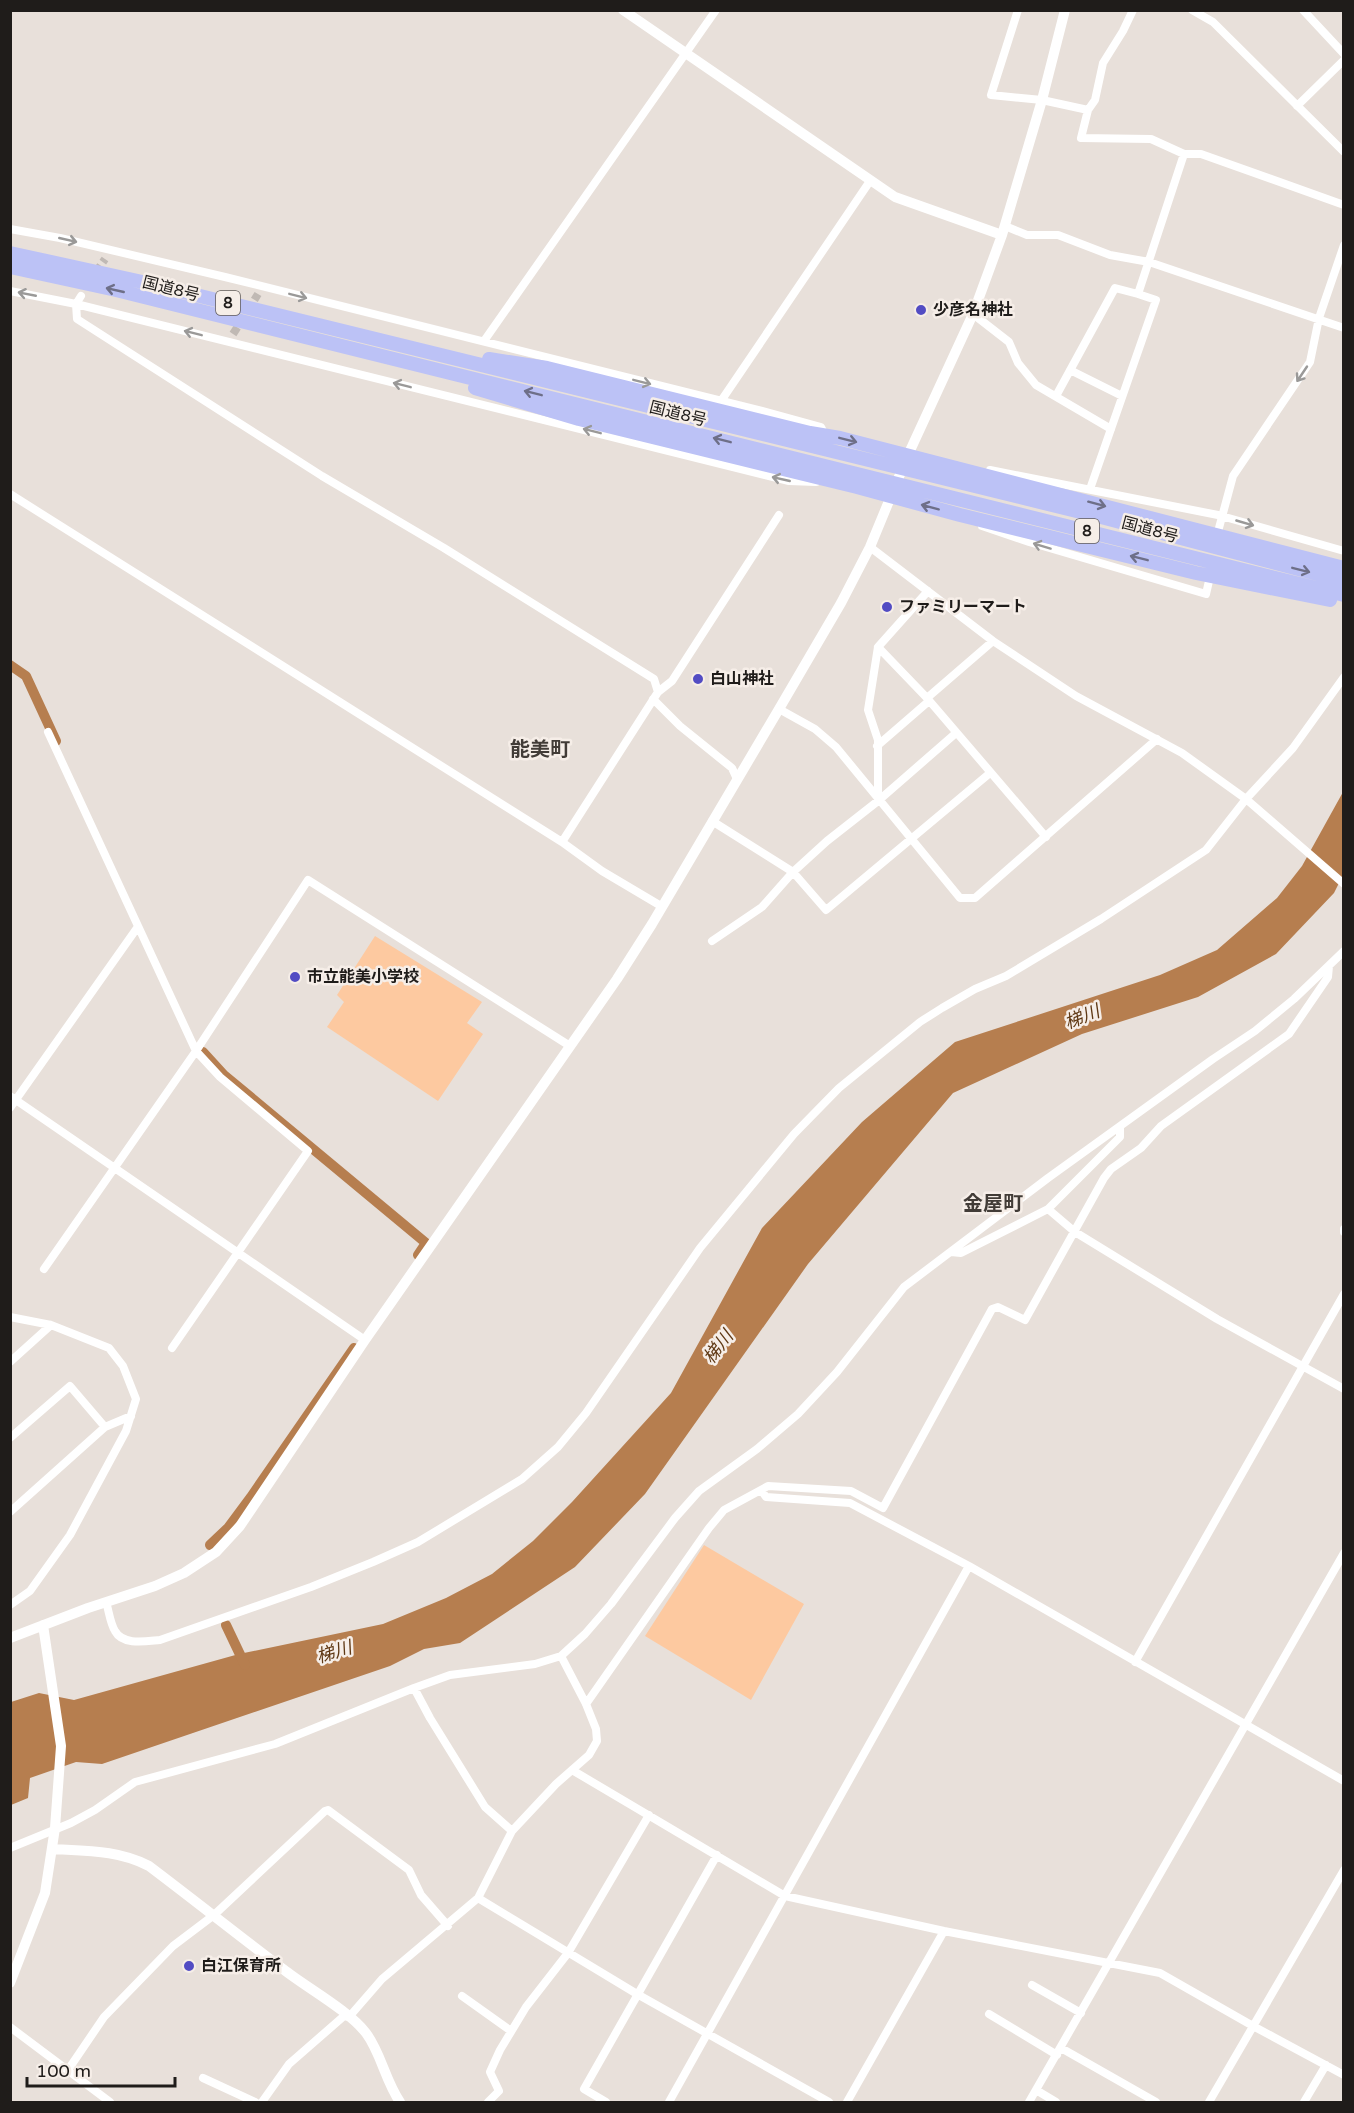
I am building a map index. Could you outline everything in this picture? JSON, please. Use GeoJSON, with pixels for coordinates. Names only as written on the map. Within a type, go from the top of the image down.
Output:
{"type":"FeatureCollection","features":[{"type":"Feature","properties":{"kind":"highway","name":"国道8号"},"geometry":{"type":"LineString","coordinates":[[10,253],[147,283],[370,339],[482,362],[824,442],[979,488],[1101,517],[1210,535],[1344,580]]}},
{"type":"Feature","properties":{"kind":"highway","name":"国道8号"},"geometry":{"type":"LineString","coordinates":[[10,267],[116,290],[338,345],[378,362],[436,373],[973,503],[1198,566],[1344,595]]}},
{"type":"Feature","properties":{"kind":"highway"},"geometry":{"type":"LineString","coordinates":[[471,382],[579,419],[960,514],[1198,566],[1344,603]]}},
{"type":"Feature","properties":{"kind":"highway"},"geometry":{"type":"LineString","coordinates":[[824,442],[908,455],[1344,568]]}},
{"type":"Feature","properties":{"kind":"street"},"geometry":{"type":"LineString","coordinates":[[623,10],[895,197],[1004,230],[1027,235],[1058,235],[1110,255],[1149,262],[1344,328]]}},
{"type":"Feature","properties":{"kind":"street"},"geometry":{"type":"LineString","coordinates":[[484,341],[716,10]]}},
{"type":"Feature","properties":{"kind":"street"},"geometry":{"type":"LineString","coordinates":[[1018,10],[991,95],[1042,100],[1088,110]]}},
{"type":"Feature","properties":{"kind":"street"},"geometry":{"type":"LineString","coordinates":[[10,1638],[184,1573],[216,1552],[240,1526],[365,1340],[617,979],[779,709],[841,603],[870,547],[908,455],[973,314],[1004,230],[1042,100],[1065,10]]}},
{"type":"Feature","properties":{"kind":"street"},"geometry":{"type":"LineString","coordinates":[[1132,10],[1123,31],[1103,63],[1095,100],[1088,110],[1081,138],[1151,139],[1184,154],[1201,153],[1344,205]]}},
{"type":"Feature","properties":{"kind":"street"},"geometry":{"type":"LineString","coordinates":[[1192,10],[1213,22],[1344,152]]}},
{"type":"Feature","properties":{"kind":"street"},"geometry":{"type":"LineString","coordinates":[[1206,18],[1212,10]]}},
{"type":"Feature","properties":{"kind":"street"},"geometry":{"type":"LineString","coordinates":[[1303,10],[1344,54]]}},
{"type":"Feature","properties":{"kind":"street"},"geometry":{"type":"LineString","coordinates":[[1297,106],[1344,60]]}},
{"type":"Feature","properties":{"kind":"street"},"geometry":{"type":"LineString","coordinates":[[1138,294],[1184,154]]}},
{"type":"Feature","properties":{"kind":"street"},"geometry":{"type":"LineString","coordinates":[[721,401],[870,181]]}},
{"type":"Feature","properties":{"kind":"street"},"geometry":{"type":"LineString","coordinates":[[10,229],[110,251],[260,291],[484,341],[821,427],[824,442]]}},
{"type":"Feature","properties":{"kind":"street"},"geometry":{"type":"LineString","coordinates":[[1210,535],[1221,516],[1233,476],[1310,362],[1319,318],[1344,245]]}},
{"type":"Feature","properties":{"kind":"street"},"geometry":{"type":"LineString","coordinates":[[105,259],[110,251]]}},
{"type":"Feature","properties":{"kind":"street"},"geometry":{"type":"LineString","coordinates":[[1056,396],[1115,288],[1155,300],[1090,489]]}},
{"type":"Feature","properties":{"kind":"street"},"geometry":{"type":"LineString","coordinates":[[10,291],[231,338],[789,481],[839,483]]}},
{"type":"Feature","properties":{"kind":"street"},"geometry":{"type":"LineString","coordinates":[[81,296],[76,304],[77,319],[322,476],[444,548],[654,679],[656,695],[680,726],[732,768],[737,779]]}},
{"type":"Feature","properties":{"kind":"street"},"geometry":{"type":"LineString","coordinates":[[973,314],[1009,342],[1018,363],[1036,385],[1111,429]]}},
{"type":"Feature","properties":{"kind":"street"},"geometry":{"type":"LineString","coordinates":[[1070,370],[1122,396]]}},
{"type":"Feature","properties":{"kind":"street"},"geometry":{"type":"LineString","coordinates":[[961,470],[990,470],[1221,516],[1344,551]]}},
{"type":"Feature","properties":{"kind":"street"},"geometry":{"type":"LineString","coordinates":[[10,494],[562,842],[602,871],[661,906]]}},
{"type":"Feature","properties":{"kind":"street"},"geometry":{"type":"LineString","coordinates":[[960,514],[988,529],[1206,594],[1209,581]]}},
{"type":"Feature","properties":{"kind":"street"},"geometry":{"type":"LineString","coordinates":[[562,842],[656,695],[672,681],[779,515]]}},
{"type":"Feature","properties":{"kind":"street"},"geometry":{"type":"LineString","coordinates":[[870,547],[993,641],[1076,696],[1182,753],[1249,801],[1344,884]]}},
{"type":"Feature","properties":{"kind":"street"},"geometry":{"type":"LineString","coordinates":[[878,801],[878,740],[868,710],[878,647],[928,591]]}},
{"type":"Feature","properties":{"kind":"street"},"geometry":{"type":"LineString","coordinates":[[877,746],[993,641]]}},
{"type":"Feature","properties":{"kind":"street"},"geometry":{"type":"LineString","coordinates":[[878,647],[928,700],[1046,837]]}},
{"type":"Feature","properties":{"kind":"street"},"geometry":{"type":"LineString","coordinates":[[106,1602],[115,1632],[123,1638],[137,1642],[160,1640],[311,1587],[418,1542],[522,1479],[558,1447],[586,1413],[700,1248],[794,1134],[839,1088],[920,1022],[975,989],[1006,976],[1101,919],[1206,850],[1293,748],[1344,677]]}},
{"type":"Feature","properties":{"kind":"street"},"geometry":{"type":"LineString","coordinates":[[779,709],[814,729],[836,747],[878,801],[960,898],[975,898],[1156,739]]}},
{"type":"Feature","properties":{"kind":"street"},"geometry":{"type":"LineString","coordinates":[[48,732],[196,1051],[220,1077],[309,1151],[172,1348]]}},
{"type":"Feature","properties":{"kind":"street"},"geometry":{"type":"LineString","coordinates":[[712,942],[762,907],[793,872],[827,841],[878,801],[956,733]]}},
{"type":"Feature","properties":{"kind":"street"},"geometry":{"type":"LineString","coordinates":[[712,821],[793,872],[826,910],[990,773]]}},
{"type":"Feature","properties":{"kind":"street"},"geometry":{"type":"LineString","coordinates":[[44,1269],[196,1051],[308,880],[570,1046]]}},
{"type":"Feature","properties":{"kind":"street"},"geometry":{"type":"LineString","coordinates":[[10,1108],[13,1098],[137,928]]}},
{"type":"Feature","properties":{"kind":"street"},"geometry":{"type":"LineString","coordinates":[[10,1848],[55,1823],[71,1823],[95,1810],[135,1782],[275,1744],[450,1675],[535,1664],[561,1656],[611,1605],[675,1518],[699,1491],[757,1449],[798,1414],[837,1372],[904,1287],[1119,1127],[1255,1031],[1294,999],[1344,951]]}},
{"type":"Feature","properties":{"kind":"street"},"geometry":{"type":"LineString","coordinates":[[586,1704],[724,1510],[768,1486],[851,1491],[883,1508],[992,1309],[998,1306],[1025,1320],[1111,1169],[1141,1148],[1161,1126],[1289,1034],[1328,977],[1329,966]]}},
{"type":"Feature","properties":{"kind":"street"},"geometry":{"type":"LineString","coordinates":[[13,1098],[365,1340]]}},
{"type":"Feature","properties":{"kind":"street"},"geometry":{"type":"LineString","coordinates":[[951,1252],[961,1253],[1048,1209],[1120,1137],[1119,1127]]}},
{"type":"Feature","properties":{"kind":"street"},"geometry":{"type":"LineString","coordinates":[[1048,1209],[1075,1232],[1217,1319],[1344,1389]]}},
{"type":"Feature","properties":{"kind":"street"},"geometry":{"type":"LineString","coordinates":[[1135,1662],[1344,1294]]}},
{"type":"Feature","properties":{"kind":"street"},"geometry":{"type":"LineString","coordinates":[[10,1317],[51,1325],[109,1348],[123,1366],[136,1399],[126,1431],[70,1535],[30,1591],[10,1605]]}},
{"type":"Feature","properties":{"kind":"street"},"geometry":{"type":"LineString","coordinates":[[10,1362],[51,1325]]}},
{"type":"Feature","properties":{"kind":"street"},"geometry":{"type":"LineString","coordinates":[[10,1438],[70,1386],[105,1427]]}},
{"type":"Feature","properties":{"kind":"street"},"geometry":{"type":"LineString","coordinates":[[10,1512],[105,1427],[131,1416]]}},
{"type":"Feature","properties":{"kind":"street"},"geometry":{"type":"LineString","coordinates":[[761,1490],[766,1497],[850,1503],[969,1566],[1245,1726],[1344,1780]]}},
{"type":"Feature","properties":{"kind":"street"},"geometry":{"type":"LineString","coordinates":[[1029,2103],[1344,1552]]}},
{"type":"Feature","properties":{"kind":"street"},"geometry":{"type":"LineString","coordinates":[[669,2103],[969,1566]]}},
{"type":"Feature","properties":{"kind":"street"},"geometry":{"type":"LineString","coordinates":[[10,1983],[45,1893],[55,1823],[61,1746],[43,1625]]}},
{"type":"Feature","properties":{"kind":"street"},"geometry":{"type":"LineString","coordinates":[[349,2017],[382,1980],[448,1926],[478,1898],[512,1831],[589,1755],[597,1741],[596,1729],[561,1656]]}},
{"type":"Feature","properties":{"kind":"street"},"geometry":{"type":"LineString","coordinates":[[414,1688],[430,1718],[486,1807],[512,1831]]}},
{"type":"Feature","properties":{"kind":"street"},"geometry":{"type":"LineString","coordinates":[[572,1770],[785,1896],[944,1931],[1160,1973],[1344,2075]]}},
{"type":"Feature","properties":{"kind":"street"},"geometry":{"type":"LineString","coordinates":[[68,2070],[104,2017],[173,1947],[214,1915],[325,1811],[328,1810],[409,1870],[421,1895],[448,1926]]}},
{"type":"Feature","properties":{"kind":"street"},"geometry":{"type":"LineString","coordinates":[[488,2103],[499,2091],[490,2073],[500,2050],[526,2007],[568,1953],[649,1815]]}},
{"type":"Feature","properties":{"kind":"street"},"geometry":{"type":"LineString","coordinates":[[52,1849],[104,1852],[135,1858],[149,1866],[349,2017],[365,2032],[374,2046],[390,2087],[400,2103]]}},
{"type":"Feature","properties":{"kind":"street"},"geometry":{"type":"LineString","coordinates":[[606,2103],[584,2089],[717,1855]]}},
{"type":"Feature","properties":{"kind":"street"},"geometry":{"type":"LineString","coordinates":[[1209,2103],[1344,1870]]}},
{"type":"Feature","properties":{"kind":"street"},"geometry":{"type":"LineString","coordinates":[[478,1898],[638,1994],[829,2103]]}},
{"type":"Feature","properties":{"kind":"street"},"geometry":{"type":"LineString","coordinates":[[848,2103],[944,1931]]}},
{"type":"Feature","properties":{"kind":"street"},"geometry":{"type":"LineString","coordinates":[[1032,1984],[1081,2013]]}},
{"type":"Feature","properties":{"kind":"street"},"geometry":{"type":"LineString","coordinates":[[462,1996],[511,2031]]}},
{"type":"Feature","properties":{"kind":"street"},"geometry":{"type":"LineString","coordinates":[[989,2014],[1156,2103]]}},
{"type":"Feature","properties":{"kind":"street"},"geometry":{"type":"LineString","coordinates":[[262,2103],[289,2064],[344,2016],[349,2017]]}},
{"type":"Feature","properties":{"kind":"street"},"geometry":{"type":"LineString","coordinates":[[10,2027],[110,2103]]}},
{"type":"Feature","properties":{"kind":"street"},"geometry":{"type":"LineString","coordinates":[[1304,2103],[1326,2065]]}},
{"type":"Feature","properties":{"kind":"street"},"geometry":{"type":"LineString","coordinates":[[202,2078],[255,2103]]}},
{"type":"Feature","properties":{"kind":"street"},"geometry":{"type":"LineString","coordinates":[[1035,2090],[1056,2103]]}},
{"type":"Feature","properties":{"kind":"shaded area"},"geometry":{"type":"Polygon","coordinates":[[[375,936],[482,1002],[467,1023],[483,1034],[438,1101],[327,1027],[344,1002],[337,995],[375,936]]]}},
{"type":"Feature","properties":{"kind":"shaded area"},"geometry":{"type":"Polygon","coordinates":[[[704,1545],[804,1604],[751,1700],[645,1636],[704,1545]]]}},
{"type":"Feature","properties":{"kind":"water","name":"梯川"},"geometry":{"type":"Polygon","coordinates":[[[1343,792],[1343,875],[1334,893],[1276,954],[1198,997],[1082,1034],[953,1093],[808,1264],[645,1494],[575,1567],[460,1643],[424,1649],[390,1666],[102,1764],[76,1762],[30,1778],[28,1798],[11,1805],[11,1702],[39,1693],[74,1700],[239,1654],[383,1624],[446,1598],[492,1574],[533,1541],[572,1502],[671,1393],[762,1228],[862,1122],[955,1042],[1160,975],[1217,950],[1277,898],[1302,866],[1343,792]]]}},
{"type":"Feature","properties":{"kind":"waterway"},"geometry":{"type":"LineString","coordinates":[[10,665],[26,676],[56,741]]}},
{"type":"Feature","properties":{"kind":"waterway"},"geometry":{"type":"LineString","coordinates":[[203,1052],[224,1075],[426,1243],[418,1255]]}},
{"type":"Feature","properties":{"kind":"waterway"},"geometry":{"type":"LineString","coordinates":[[210,1545],[228,1528],[251,1497],[354,1348]]}},
{"type":"Feature","properties":{"kind":"waterway"},"geometry":{"type":"LineString","coordinates":[[226,1625],[245,1665]]}},
{"type":"Feature","properties":{"kind":"tunnel"},"geometry":{"type":"LineString","coordinates":[[96,272],[105,259]]}},
{"type":"Feature","properties":{"kind":"tunnel"},"geometry":{"type":"LineString","coordinates":[[248,310],[258,294]]}},
{"type":"Feature","properties":{"kind":"tunnel"},"geometry":{"type":"LineString","coordinates":[[233,334],[242,320]]}},
{"type":"Feature","properties":{"kind":"place","name":"少彦名神社"},"geometry":{"type":"Point","coordinates":[921,310]}},
{"type":"Feature","properties":{"kind":"place","name":"ファミリーマート"},"geometry":{"type":"Point","coordinates":[887,607]}},
{"type":"Feature","properties":{"kind":"place","name":"白山神社"},"geometry":{"type":"Point","coordinates":[698,679]}},
{"type":"Feature","properties":{"kind":"place","name":"市立能美小学校"},"geometry":{"type":"Point","coordinates":[295,977]}},
{"type":"Feature","properties":{"kind":"place","name":"白江保育所"},"geometry":{"type":"Point","coordinates":[189,1966]}},
{"type":"Feature","properties":{"kind":"district","name":"能美町"},"geometry":{"type":"Point","coordinates":[540,750]}},
{"type":"Feature","properties":{"kind":"district","name":"金屋町"},"geometry":{"type":"Point","coordinates":[993,1204]}}]}
